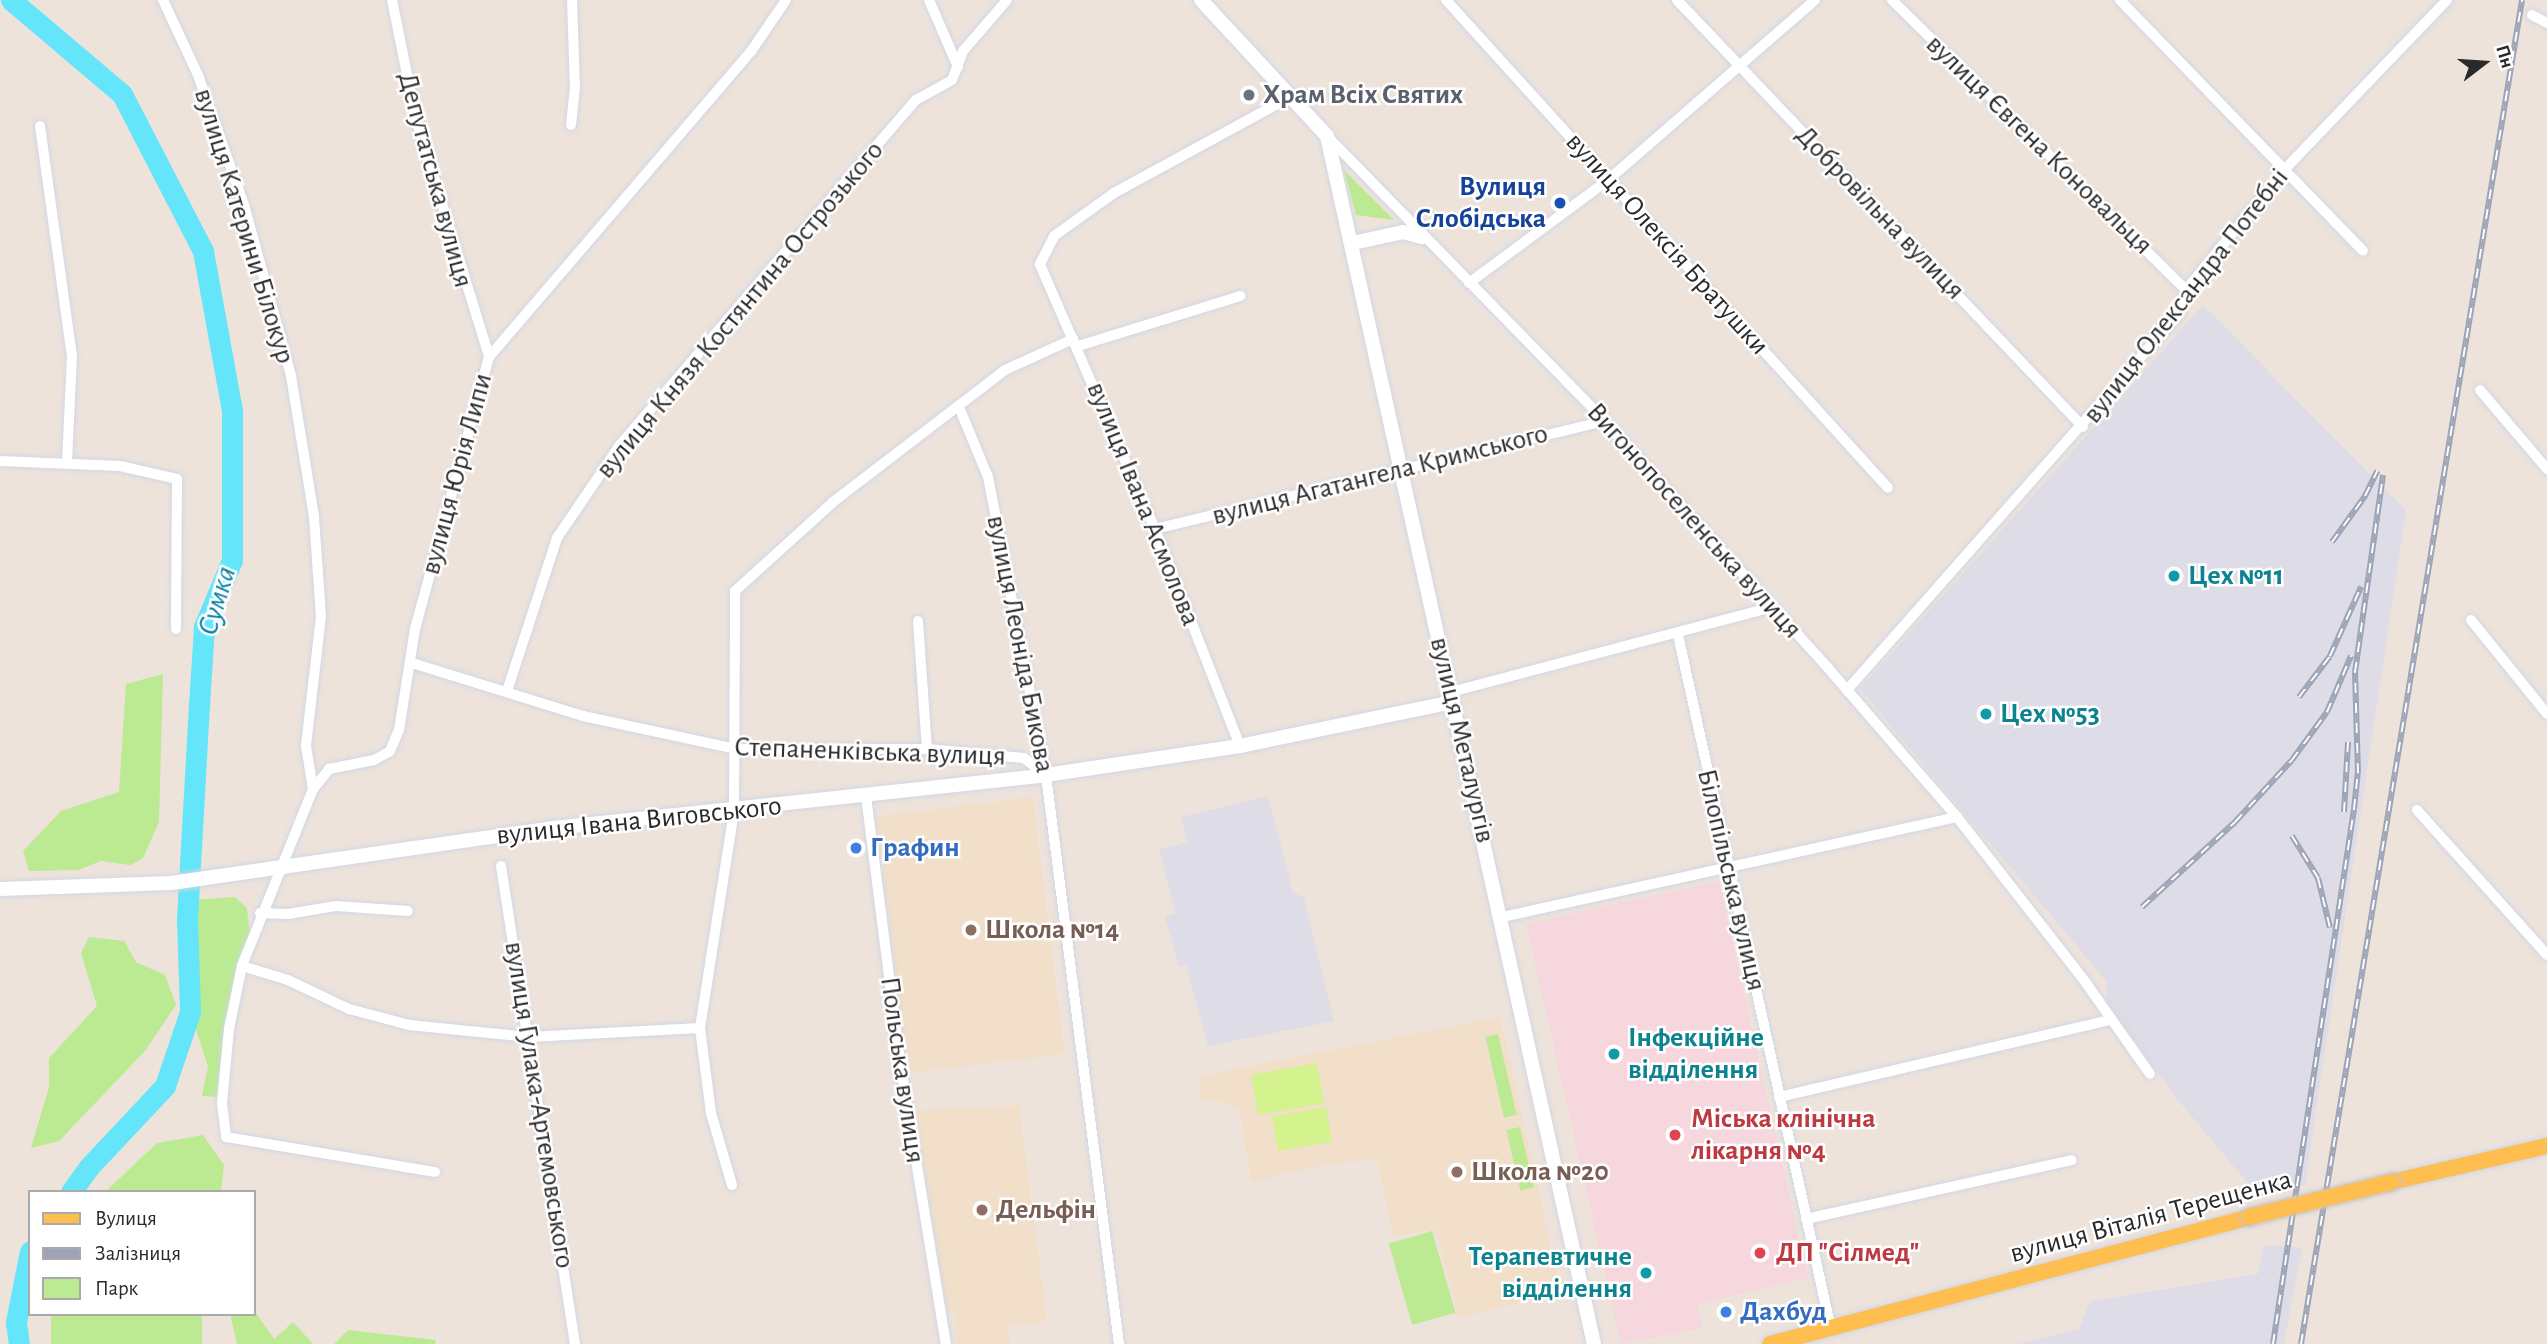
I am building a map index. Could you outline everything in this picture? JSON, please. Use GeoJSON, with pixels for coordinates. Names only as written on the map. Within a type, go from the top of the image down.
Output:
{"type":"FeatureCollection","features":[{"type":"Feature","properties":{"kind":"main road","name":"Вигонопоселенська вулиця"},"geometry":{"type":"LineString","coordinates":[[1201,0],[1327,136]]}},
{"type":"Feature","properties":{"kind":"main road","name":"вулиця Металургів"},"geometry":{"type":"LineString","coordinates":[[1327,136],[1502,917],[1594,1344]]}},
{"type":"Feature","properties":{"kind":"main road"},"geometry":{"type":"LineString","coordinates":[[1353,243],[1403,232],[1422,237]]}},
{"type":"Feature","properties":{"kind":"main road","name":"Степаненківська вулиця"},"geometry":{"type":"LineString","coordinates":[[1046,775],[1240,746],[1452,697]]}},
{"type":"Feature","properties":{"kind":"main road","name":"вулиця Івана Виговського"},"geometry":{"type":"LineString","coordinates":[[0,889],[171,883],[554,828],[734,811],[1046,775]]}},
{"type":"Feature","properties":{"kind":"main road","name":"вулиця Віталія Терещенка"},"geometry":{"type":"LineString","coordinates":[[1770,1344],[2249,1217],[2547,1146]]}},
{"type":"Feature","properties":{"kind":"street","name":"вулиця Катерини Білокур"},"geometry":{"type":"LineString","coordinates":[[163,0],[198,75],[244,205],[291,376],[314,517],[321,616],[306,746],[313,789]]}},
{"type":"Feature","properties":{"kind":"street","name":"Депутатська вулиця"},"geometry":{"type":"LineString","coordinates":[[392,0],[416,119],[489,357]]}},
{"type":"Feature","properties":{"kind":"street"},"geometry":{"type":"LineString","coordinates":[[571,125],[575,89],[572,0]]}},
{"type":"Feature","properties":{"kind":"street","name":"вулиця Юрія Липи"},"geometry":{"type":"LineString","coordinates":[[313,789],[329,769],[374,760],[390,751],[400,730],[428,577],[489,357],[752,50],[786,0]]}},
{"type":"Feature","properties":{"kind":"street"},"geometry":{"type":"LineString","coordinates":[[929,0],[958,67]]}},
{"type":"Feature","properties":{"kind":"street","name":"вулиця Князя Костянтина Острозького"},"geometry":{"type":"LineString","coordinates":[[507,691],[558,538],[620,445],[916,100],[952,80],[963,51],[1007,0]]}},
{"type":"Feature","properties":{"kind":"street","name":"вулиця Олексія Братушки"},"geometry":{"type":"LineString","coordinates":[[1446,0],[1888,488]]}},
{"type":"Feature","properties":{"kind":"street","name":"Добровільна вулиця"},"geometry":{"type":"LineString","coordinates":[[1677,0],[2083,427]]}},
{"type":"Feature","properties":{"kind":"street"},"geometry":{"type":"LineString","coordinates":[[1469,283],[1608,180],[1815,0]]}},
{"type":"Feature","properties":{"kind":"street","name":"вулиця Євгена Коновальця"},"geometry":{"type":"LineString","coordinates":[[1892,0],[2186,290]]}},
{"type":"Feature","properties":{"kind":"street"},"geometry":{"type":"LineString","coordinates":[[2120,0],[2363,251]]}},
{"type":"Feature","properties":{"kind":"street","name":"вулиця Олександра Потебні"},"geometry":{"type":"LineString","coordinates":[[1847,690],[2083,427],[2178,315],[2186,290],[2285,169],[2447,0]]}},
{"type":"Feature","properties":{"kind":"street"},"geometry":{"type":"LineString","coordinates":[[2532,15],[2547,23]]}},
{"type":"Feature","properties":{"kind":"street","name":"вулиця Івана Асмолова"},"geometry":{"type":"LineString","coordinates":[[1240,746],[1156,530],[1041,264],[1054,236],[1114,193],[1290,97]]}},
{"type":"Feature","properties":{"kind":"street"},"geometry":{"type":"LineString","coordinates":[[40,126],[72,355],[67,463]]}},
{"type":"Feature","properties":{"kind":"street","name":"Вигонопоселенська вулиця"},"geometry":{"type":"LineString","coordinates":[[1327,136],[1422,237],[1605,421],[1847,690],[1957,817],[2150,1074]]}},
{"type":"Feature","properties":{"kind":"street"},"geometry":{"type":"LineString","coordinates":[[732,1185],[711,1113],[700,1028],[734,811],[735,591],[833,502],[1005,370],[1076,343],[1241,296]]}},
{"type":"Feature","properties":{"kind":"street"},"geometry":{"type":"LineString","coordinates":[[2480,390],[2547,469]]}},
{"type":"Feature","properties":{"kind":"street","name":"вулиця Леоніда Бикова"},"geometry":{"type":"LineString","coordinates":[[959,407],[988,477],[1046,775],[1119,1344]]}},
{"type":"Feature","properties":{"kind":"street","name":"вулиця Агатангела Кримського"},"geometry":{"type":"LineString","coordinates":[[1156,530],[1605,421]]}},
{"type":"Feature","properties":{"kind":"street"},"geometry":{"type":"LineString","coordinates":[[0,461],[120,466],[177,479],[176,629]]}},
{"type":"Feature","properties":{"kind":"street","name":"Степаненківська вулиця"},"geometry":{"type":"LineString","coordinates":[[1452,697],[1773,607]]}},
{"type":"Feature","properties":{"kind":"street"},"geometry":{"type":"LineString","coordinates":[[2471,620],[2547,714]]}},
{"type":"Feature","properties":{"kind":"street"},"geometry":{"type":"LineString","coordinates":[[918,621],[927,749]]}},
{"type":"Feature","properties":{"kind":"street","name":"Білопільська вулиця"},"geometry":{"type":"LineString","coordinates":[[1678,635],[1831,1329]]}},
{"type":"Feature","properties":{"kind":"street","name":"Степаненківська вулиця"},"geometry":{"type":"LineString","coordinates":[[412,663],[583,716],[736,748],[927,749],[1024,758],[1046,775]]}},
{"type":"Feature","properties":{"kind":"street"},"geometry":{"type":"LineString","coordinates":[[313,789],[242,966],[229,1029],[222,1103],[226,1137],[435,1172]]}},
{"type":"Feature","properties":{"kind":"street","name":"Польська вулиця"},"geometry":{"type":"LineString","coordinates":[[866,796],[899,1055],[946,1344]]}},
{"type":"Feature","properties":{"kind":"street"},"geometry":{"type":"LineString","coordinates":[[2417,810],[2547,955]]}},
{"type":"Feature","properties":{"kind":"street"},"geometry":{"type":"LineString","coordinates":[[1502,917],[1957,817]]}},
{"type":"Feature","properties":{"kind":"street","name":"вулиця Гулака-Артемовського"},"geometry":{"type":"LineString","coordinates":[[501,866],[575,1344]]}},
{"type":"Feature","properties":{"kind":"street"},"geometry":{"type":"LineString","coordinates":[[261,914],[335,906],[408,911]]}},
{"type":"Feature","properties":{"kind":"street"},"geometry":{"type":"LineString","coordinates":[[242,966],[288,980],[349,1009],[409,1025],[529,1037],[700,1028]]}},
{"type":"Feature","properties":{"kind":"street"},"geometry":{"type":"LineString","coordinates":[[1779,1097],[2111,1020]]}},
{"type":"Feature","properties":{"kind":"street"},"geometry":{"type":"LineString","coordinates":[[1806,1219],[2072,1160]]}},
{"type":"Feature","properties":{"kind":"shaded area"},"geometry":{"type":"Polygon","coordinates":[[[2203,305],[2406,511],[2305,1185],[2260,1198],[2178,1100],[2107,1004],[2107,982],[1860,689],[2203,305]]]}},
{"type":"Feature","properties":{"kind":"shaded area"},"geometry":{"type":"Polygon","coordinates":[[[1268,796],[1293,892],[1304,898],[1334,1021],[1208,1046],[1186,965],[1179,966],[1165,917],[1176,913],[1159,850],[1187,842],[1181,817],[1268,796]]]}},
{"type":"Feature","properties":{"kind":"shaded area","name":"Школа №14"},"geometry":{"type":"Polygon","coordinates":[[[1033,797],[1065,1054],[909,1073],[877,816],[1033,797]]]}},
{"type":"Feature","properties":{"kind":"shaded area","name":"Міська клінічна лікарня №4"},"geometry":{"type":"Polygon","coordinates":[[[1719,881],[1808,1278],[1697,1304],[1702,1328],[1621,1344],[1526,924],[1719,881]]]}},
{"type":"Feature","properties":{"kind":"shaded area","name":"Школа №20"},"geometry":{"type":"Polygon","coordinates":[[[1500,1017],[1561,1292],[1459,1318],[1435,1228],[1393,1238],[1378,1161],[1337,1162],[1251,1182],[1239,1108],[1200,1097],[1198,1076],[1500,1017]]]}},
{"type":"Feature","properties":{"kind":"shaded area","name":"Дельфін"},"geometry":{"type":"Polygon","coordinates":[[[1019,1105],[1047,1321],[1008,1327],[1010,1344],[956,1344],[956,1314],[947,1309],[915,1111],[1019,1105]]]}},
{"type":"Feature","properties":{"kind":"shaded area"},"geometry":{"type":"Polygon","coordinates":[[[2264,1245],[2302,1248],[2284,1344],[2018,1344],[2079,1329],[2090,1301],[2258,1274],[2264,1245]]]}},
{"type":"Feature","properties":{"kind":"green space"},"geometry":{"type":"Polygon","coordinates":[[[1344,170],[1394,220],[1356,215],[1344,170]]]}},
{"type":"Feature","properties":{"kind":"green space"},"geometry":{"type":"Polygon","coordinates":[[[163,674],[159,822],[143,858],[130,865],[101,861],[78,870],[29,871],[23,851],[61,811],[119,792],[126,684],[163,674]]]}},
{"type":"Feature","properties":{"kind":"green space"},"geometry":{"type":"Polygon","coordinates":[[[235,897],[247,908],[251,947],[225,1021],[217,1097],[202,1096],[208,1066],[190,1012],[188,900],[235,897]]]}},
{"type":"Feature","properties":{"kind":"green space"},"geometry":{"type":"Polygon","coordinates":[[[89,937],[124,941],[136,962],[165,975],[176,1005],[145,1051],[59,1141],[31,1148],[49,1087],[49,1058],[97,1006],[81,953],[89,937]]]}},
{"type":"Feature","properties":{"kind":"green space"},"geometry":{"type":"Polygon","coordinates":[[[1498,1034],[1517,1115],[1504,1118],[1485,1037],[1498,1034]]]}},
{"type":"Feature","properties":{"kind":"green space"},"geometry":{"type":"Polygon","coordinates":[[[1317,1063],[1324,1103],[1258,1115],[1251,1075],[1317,1063]]]}},
{"type":"Feature","properties":{"kind":"green space"},"geometry":{"type":"Polygon","coordinates":[[[1326,1107],[1332,1141],[1278,1151],[1272,1117],[1326,1107]]]}},
{"type":"Feature","properties":{"kind":"green space"},"geometry":{"type":"Polygon","coordinates":[[[1520,1127],[1534,1187],[1520,1191],[1506,1130],[1520,1127]]]}},
{"type":"Feature","properties":{"kind":"green space"},"geometry":{"type":"Polygon","coordinates":[[[203,1135],[224,1165],[221,1190],[107,1190],[157,1143],[203,1135]]]}},
{"type":"Feature","properties":{"kind":"green space"},"geometry":{"type":"Polygon","coordinates":[[[1432,1231],[1455,1313],[1412,1325],[1389,1243],[1432,1231]]]}},
{"type":"Feature","properties":{"kind":"green space"},"geometry":{"type":"Polygon","coordinates":[[[256,1313],[274,1339],[293,1322],[313,1344],[237,1344],[230,1316],[256,1316],[256,1313]]]}},
{"type":"Feature","properties":{"kind":"green space"},"geometry":{"type":"Polygon","coordinates":[[[51,1316],[202,1316],[202,1344],[51,1344],[51,1316]]]}},
{"type":"Feature","properties":{"kind":"green space"},"geometry":{"type":"Polygon","coordinates":[[[348,1330],[436,1340],[435,1344],[334,1344],[348,1330]]]}},
{"type":"Feature","properties":{"kind":"waterway","name":"Сумка"},"geometry":{"type":"LineString","coordinates":[[11,0],[122,94],[203,251],[232,411],[232,560],[204,627],[187,920],[190,1012],[165,1086],[89,1167],[72,1190]]}},
{"type":"Feature","properties":{"kind":"waterway","name":"Сумка"},"geometry":{"type":"LineString","coordinates":[[19,1344],[16,1322],[28,1261]]}},
{"type":"Feature","properties":{"kind":"railway"},"geometry":{"type":"LineString","coordinates":[[2301,1344],[2522,0]]}},
{"type":"Feature","properties":{"kind":"railway"},"geometry":{"type":"LineString","coordinates":[[2332,542],[2365,496],[2377,471]]}},
{"type":"Feature","properties":{"kind":"railway"},"geometry":{"type":"LineString","coordinates":[[2273,1344],[2354,809],[2358,773],[2355,672],[2383,475]]}},
{"type":"Feature","properties":{"kind":"railway"},"geometry":{"type":"LineString","coordinates":[[2299,697],[2330,656],[2361,587]]}},
{"type":"Feature","properties":{"kind":"railway"},"geometry":{"type":"LineString","coordinates":[[2142,907],[2235,822],[2292,760],[2327,712],[2351,656]]}},
{"type":"Feature","properties":{"kind":"railway"},"geometry":{"type":"LineString","coordinates":[[2344,812],[2348,742]]}},
{"type":"Feature","properties":{"kind":"railway"},"geometry":{"type":"LineString","coordinates":[[2292,836],[2318,878],[2330,928]]}},
{"type":"Feature","properties":{"kind":"place","name":"Храм Всіх Святих"},"geometry":{"type":"Point","coordinates":[1249,95]}},
{"type":"Feature","properties":{"kind":"place","name":"Вулиця Слобідська"},"geometry":{"type":"Point","coordinates":[1560,203]}},
{"type":"Feature","properties":{"kind":"place","name":"Цех №11"},"geometry":{"type":"Point","coordinates":[2174,576]}},
{"type":"Feature","properties":{"kind":"place","name":"Цех №53"},"geometry":{"type":"Point","coordinates":[1986,714]}},
{"type":"Feature","properties":{"kind":"place","name":"Графин"},"geometry":{"type":"Point","coordinates":[856,848]}},
{"type":"Feature","properties":{"kind":"place","name":"Школа №14"},"geometry":{"type":"Point","coordinates":[971,930]}},
{"type":"Feature","properties":{"kind":"place","name":"Інфекційне відділення"},"geometry":{"type":"Point","coordinates":[1614,1054]}},
{"type":"Feature","properties":{"kind":"place","name":"Міська клінічна лікарня №4"},"geometry":{"type":"Point","coordinates":[1675,1135]}},
{"type":"Feature","properties":{"kind":"place","name":"Школа №20"},"geometry":{"type":"Point","coordinates":[1457,1172]}},
{"type":"Feature","properties":{"kind":"place","name":"Дельфін"},"geometry":{"type":"Point","coordinates":[982,1210]}},
{"type":"Feature","properties":{"kind":"place","name":"ДП \"Сілмед\""},"geometry":{"type":"Point","coordinates":[1760,1253]}},
{"type":"Feature","properties":{"kind":"place","name":"Терапевтичне відділення"},"geometry":{"type":"Point","coordinates":[1646,1273]}},
{"type":"Feature","properties":{"kind":"place","name":"Дахбуд"},"geometry":{"type":"Point","coordinates":[1726,1312]}}]}
